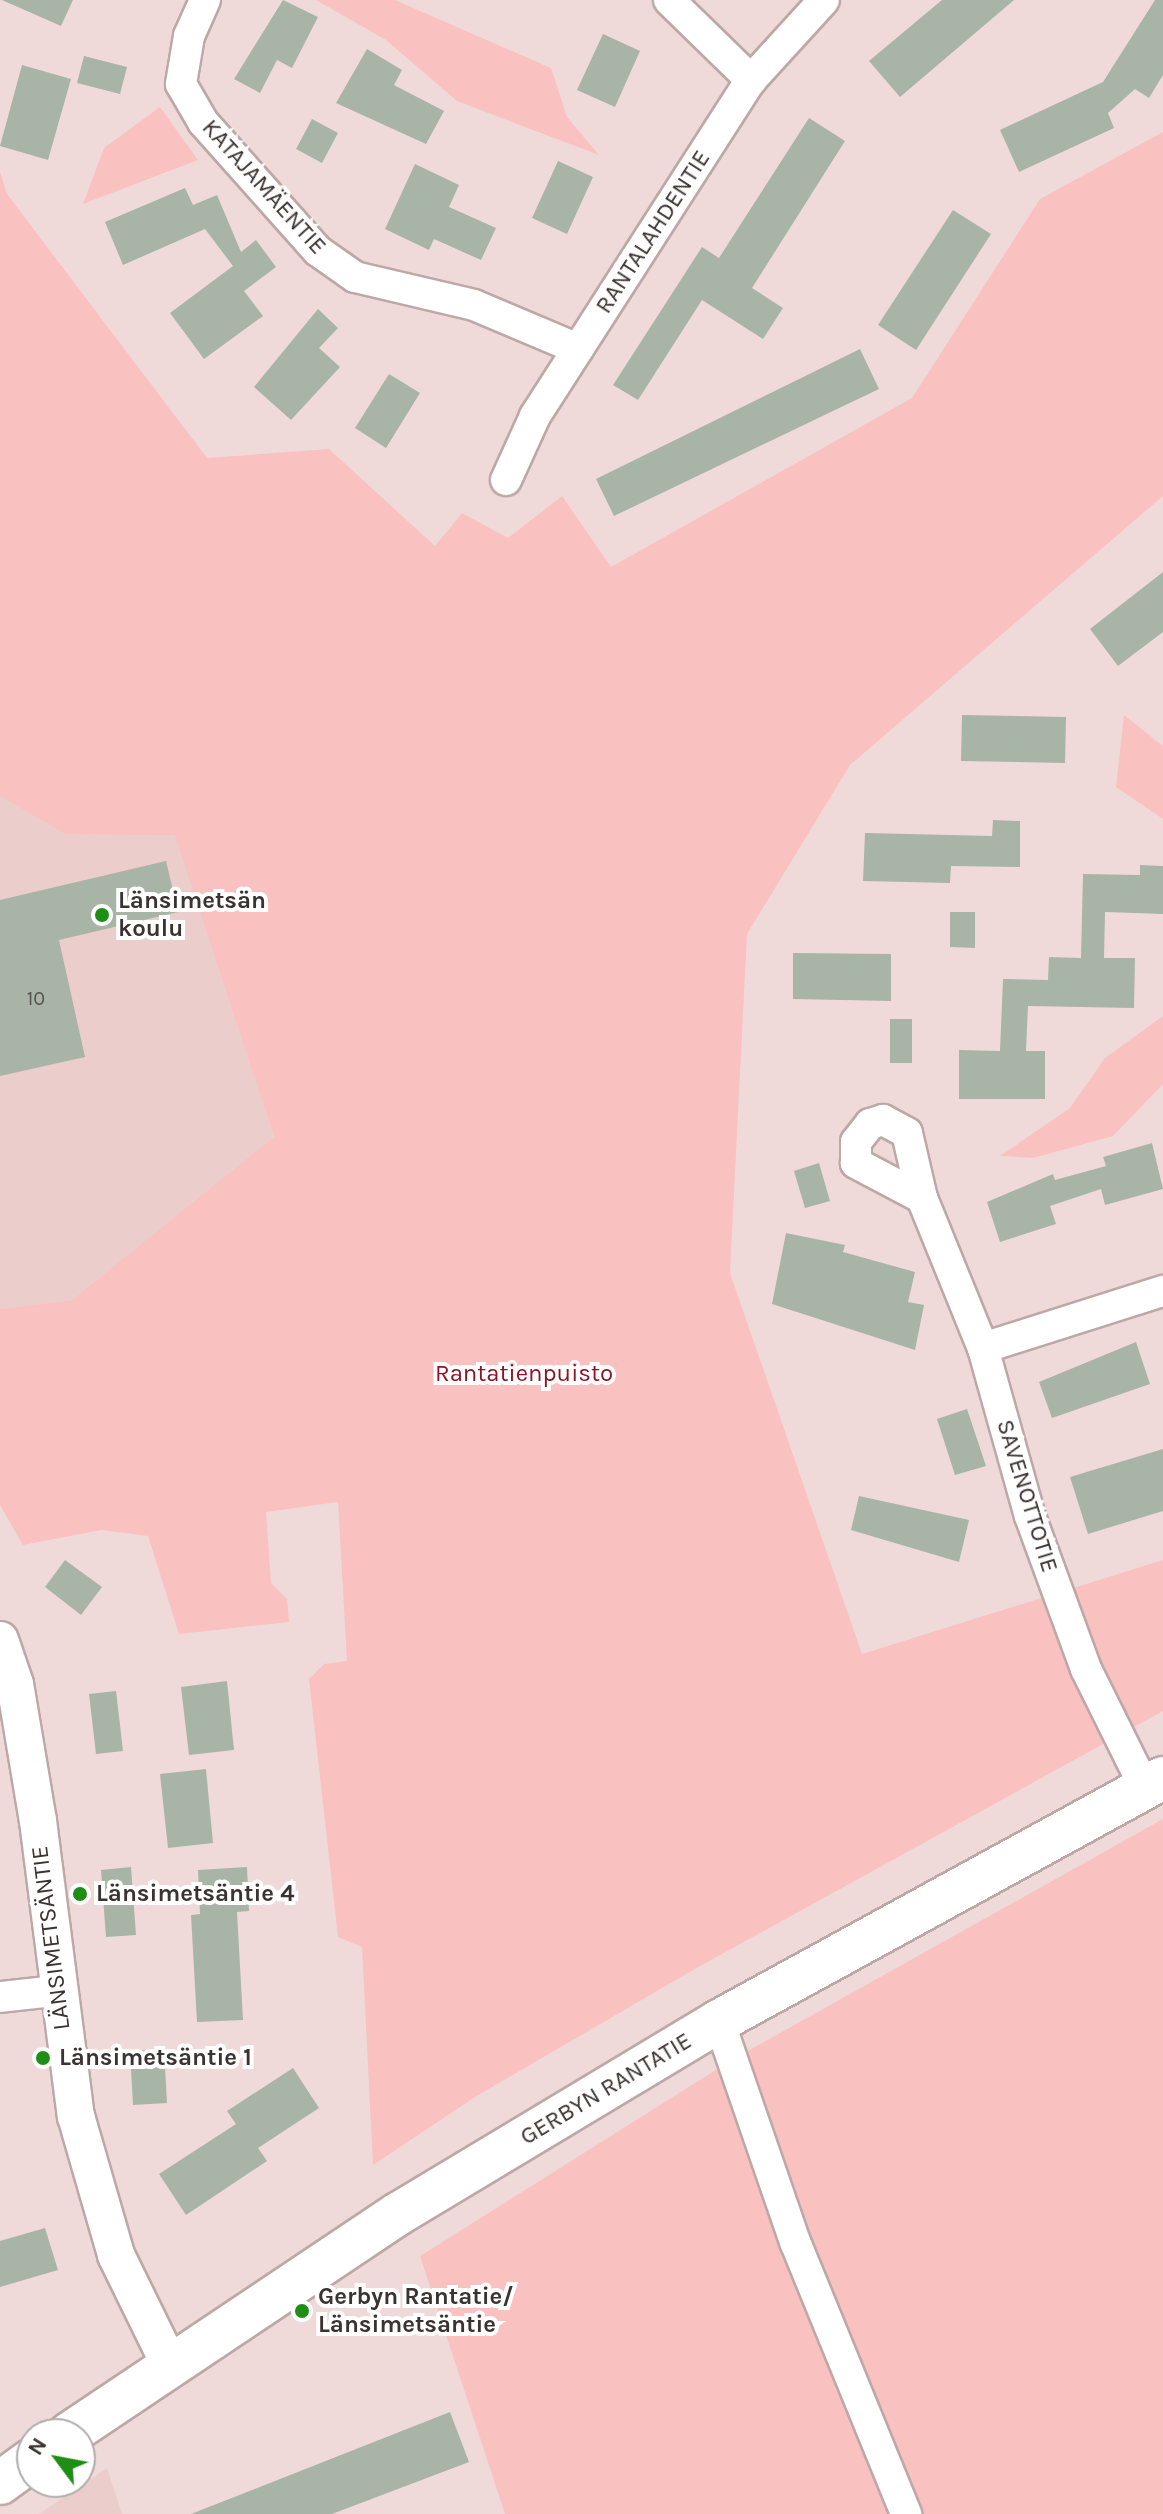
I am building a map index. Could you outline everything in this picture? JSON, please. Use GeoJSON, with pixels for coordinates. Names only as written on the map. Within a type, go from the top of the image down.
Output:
{"type":"FeatureCollection","features":[{"type":"Feature","properties":{"kind":"main road","name":"GERBYN RANTATIE"},"geometry":{"type":"LineString","coordinates":[[92,2418],[398,2214],[719,2021],[1154,1783]]}},
{"type":"Feature","properties":{"kind":"street","name":"KATAJAMÄENTIE"},"geometry":{"type":"LineString","coordinates":[[205,0],[189,36],[181,84],[203,122],[318,251],[355,277],[474,305],[578,349]]}},
{"type":"Feature","properties":{"kind":"street"},"geometry":{"type":"LineString","coordinates":[[669,0],[751,80]]}},
{"type":"Feature","properties":{"kind":"street","name":"RANTALAHDENTIE"},"geometry":{"type":"LineString","coordinates":[[506,480],[535,416],[751,80],[824,0]]}},
{"type":"Feature","properties":{"kind":"street","name":"SAVENOTTOTIE"},"geometry":{"type":"LineString","coordinates":[[922,1198],[983,1348],[1030,1516],[1080,1655],[1154,1783]]}},
{"type":"Feature","properties":{"kind":"street"},"geometry":{"type":"LineString","coordinates":[[983,1348],[1163,1291]]}},
{"type":"Feature","properties":{"kind":"street","name":"LÄNSIMETSÄNTIE"},"geometry":{"type":"LineString","coordinates":[[0,1640],[15,1684],[38,1821],[55,1991],[95,2198],[146,2324],[170,2365]]}},
{"type":"Feature","properties":{"kind":"street"},"geometry":{"type":"LineString","coordinates":[[0,1997],[55,1991]]}},
{"type":"Feature","properties":{"kind":"street"},"geometry":{"type":"LineString","coordinates":[[719,2021],[796,2244],[906,2514]]}},
{"type":"Feature","properties":{"kind":"shaded area","name":"Länsimetsän koulu"},"geometry":{"type":"Polygon","coordinates":[[[142,717],[274,1138],[72,1300],[0,1309],[0,720],[142,717]]]}},
{"type":"Feature","properties":{"kind":"shaded area"},"geometry":{"type":"Polygon","coordinates":[[[107,2468],[122,2514],[39,2514],[63,2498],[96,2498],[96,2475],[107,2468]]]}},
{"type":"Feature","properties":{"kind":"green space"},"geometry":{"type":"Polygon","coordinates":[[[316,0],[395,0],[551,68],[567,117],[599,155],[457,101],[386,40],[316,0]]]}},
{"type":"Feature","properties":{"kind":"green space"},"geometry":{"type":"Polygon","coordinates":[[[160,107],[198,160],[83,204],[104,148],[160,107]]]}},
{"type":"Feature","properties":{"kind":"green space","name":"Rantatienpuisto"},"geometry":{"type":"Polygon","coordinates":[[[1163,132],[1163,496],[850,765],[747,934],[730,1273],[862,1654],[1163,1560],[1163,1711],[693,1970],[475,2097],[373,2165],[362,1947],[338,1937],[309,1679],[324,1664],[347,1661],[338,1502],[266,1512],[271,1583],[287,1599],[289,1622],[179,1634],[148,1536],[101,1530],[23,1545],[0,1505],[0,1309],[72,1300],[274,1137],[175,835],[66,834],[0,796],[0,172],[7,194],[207,458],[329,449],[435,546],[462,513],[508,538],[562,496],[611,567],[912,398],[1040,199],[1163,132]]]}},
{"type":"Feature","properties":{"kind":"green space"},"geometry":{"type":"Polygon","coordinates":[[[1124,715],[1163,746],[1163,819],[1116,787],[1124,715]]]}},
{"type":"Feature","properties":{"kind":"green space"},"geometry":{"type":"Polygon","coordinates":[[[1163,1016],[1163,1084],[1113,1136],[1033,1158],[1000,1156],[1070,1108],[1105,1058],[1163,1016]]]}},
{"type":"Feature","properties":{"kind":"green space"},"geometry":{"type":"Polygon","coordinates":[[[1163,1819],[1163,2514],[505,2514],[420,2256],[730,2061],[1163,1819]]]}},
{"type":"Feature","properties":{"kind":"building"},"geometry":{"type":"Polygon","coordinates":[[[2,0],[73,0],[61,26],[2,0]]]}},
{"type":"Feature","properties":{"kind":"building"},"geometry":{"type":"Polygon","coordinates":[[[283,0],[318,17],[292,68],[277,60],[260,93],[234,79],[283,0]]]}},
{"type":"Feature","properties":{"kind":"building"},"geometry":{"type":"Polygon","coordinates":[[[942,0],[1014,0],[900,97],[869,61],[942,0]]]}},
{"type":"Feature","properties":{"kind":"building"},"geometry":{"type":"Polygon","coordinates":[[[1155,0],[1163,0],[1163,75],[1149,98],[1135,89],[1108,113],[1114,128],[1019,172],[1000,130],[1103,82],[1155,0]]]}},
{"type":"Feature","properties":{"kind":"building"},"geometry":{"type":"Polygon","coordinates":[[[603,34],[640,51],[615,107],[577,90],[603,34]]]}},
{"type":"Feature","properties":{"kind":"building"},"geometry":{"type":"Polygon","coordinates":[[[367,49],[402,70],[394,85],[444,111],[426,144],[336,103],[367,49]]]}},
{"type":"Feature","properties":{"kind":"building"},"geometry":{"type":"Polygon","coordinates":[[[84,56],[127,67],[120,94],[77,83],[84,56]]]}},
{"type":"Feature","properties":{"kind":"building"},"geometry":{"type":"Polygon","coordinates":[[[22,65],[71,79],[48,160],[0,146],[22,65]]]}},
{"type":"Feature","properties":{"kind":"building"},"geometry":{"type":"Polygon","coordinates":[[[809,118],[845,141],[752,288],[783,308],[763,339],[702,300],[638,400],[613,385],[702,247],[719,258],[809,118]]]}},
{"type":"Feature","properties":{"kind":"building"},"geometry":{"type":"Polygon","coordinates":[[[312,119],[338,133],[322,163],[296,149],[312,119]]]}},
{"type":"Feature","properties":{"kind":"building"},"geometry":{"type":"Polygon","coordinates":[[[558,161],[593,177],[567,234],[532,218],[558,161]]]}},
{"type":"Feature","properties":{"kind":"building"},"geometry":{"type":"Polygon","coordinates":[[[415,164],[459,185],[449,207],[496,228],[481,260],[434,239],[429,250],[385,229],[415,164]]]}},
{"type":"Feature","properties":{"kind":"building"},"geometry":{"type":"Polygon","coordinates":[[[185,188],[193,205],[217,195],[241,252],[256,240],[276,267],[244,291],[263,316],[204,359],[170,313],[233,266],[205,229],[123,265],[105,222],[185,188]]]}},
{"type":"Feature","properties":{"kind":"building"},"geometry":{"type":"Polygon","coordinates":[[[953,210],[991,234],[916,350],[878,325],[953,210]]]}},
{"type":"Feature","properties":{"kind":"building"},"geometry":{"type":"Polygon","coordinates":[[[318,309],[338,328],[319,348],[340,367],[291,420],[254,387],[318,309]]]}},
{"type":"Feature","properties":{"kind":"building"},"geometry":{"type":"Polygon","coordinates":[[[860,349],[879,389],[614,516],[596,479],[860,349]]]}},
{"type":"Feature","properties":{"kind":"building"},"geometry":{"type":"Polygon","coordinates":[[[389,374],[420,393],[386,448],[355,428],[389,374]]]}},
{"type":"Feature","properties":{"kind":"building"},"geometry":{"type":"Polygon","coordinates":[[[1163,572],[1163,632],[1118,666],[1090,629],[1163,572]]]}},
{"type":"Feature","properties":{"kind":"building"},"geometry":{"type":"Polygon","coordinates":[[[962,715],[1066,717],[1065,763],[961,761],[962,715]]]}},
{"type":"Feature","properties":{"kind":"building"},"geometry":{"type":"Polygon","coordinates":[[[993,820],[1020,821],[1020,867],[951,866],[950,883],[863,881],[865,833],[992,836],[993,820]]]}},
{"type":"Feature","properties":{"kind":"building"},"geometry":{"type":"Polygon","coordinates":[[[166,861],[178,912],[59,940],[85,1057],[0,1076],[0,900],[166,861]]]}},
{"type":"Feature","properties":{"kind":"building"},"geometry":{"type":"Polygon","coordinates":[[[1140,865],[1163,866],[1163,914],[1105,912],[1104,958],[1135,958],[1134,1008],[1028,1006],[1026,1051],[1045,1051],[1045,1099],[959,1099],[959,1050],[1000,1051],[1003,979],[1048,980],[1049,957],[1081,958],[1083,874],[1140,875],[1140,865]]]}},
{"type":"Feature","properties":{"kind":"building"},"geometry":{"type":"Polygon","coordinates":[[[950,912],[975,912],[975,948],[950,947],[950,912]]]}},
{"type":"Feature","properties":{"kind":"building"},"geometry":{"type":"Polygon","coordinates":[[[793,953],[891,954],[891,1001],[793,999],[793,953]]]}},
{"type":"Feature","properties":{"kind":"building"},"geometry":{"type":"Polygon","coordinates":[[[890,1019],[912,1019],[912,1063],[890,1063],[890,1019]]]}},
{"type":"Feature","properties":{"kind":"building"},"geometry":{"type":"Polygon","coordinates":[[[1152,1143],[1163,1189],[1105,1205],[1101,1189],[1050,1206],[1056,1224],[1000,1242],[987,1202],[1053,1174],[1055,1180],[1106,1166],[1103,1157],[1152,1143]]]}},
{"type":"Feature","properties":{"kind":"building"},"geometry":{"type":"Polygon","coordinates":[[[819,1163],[830,1201],[805,1208],[794,1171],[819,1163]]]}},
{"type":"Feature","properties":{"kind":"building"},"geometry":{"type":"Polygon","coordinates":[[[786,1233],[845,1245],[843,1252],[915,1272],[908,1302],[924,1305],[915,1350],[772,1304],[786,1233]]]}},
{"type":"Feature","properties":{"kind":"building"},"geometry":{"type":"Polygon","coordinates":[[[1136,1342],[1150,1384],[1052,1418],[1039,1382],[1136,1342]]]}},
{"type":"Feature","properties":{"kind":"building"},"geometry":{"type":"Polygon","coordinates":[[[967,1409],[986,1466],[955,1475],[937,1419],[967,1409]]]}},
{"type":"Feature","properties":{"kind":"building"},"geometry":{"type":"Polygon","coordinates":[[[1163,1449],[1163,1511],[1088,1534],[1070,1477],[1163,1449]]]}},
{"type":"Feature","properties":{"kind":"building"},"geometry":{"type":"Polygon","coordinates":[[[859,1496],[969,1520],[959,1562],[851,1530],[859,1496]]]}},
{"type":"Feature","properties":{"kind":"building"},"geometry":{"type":"Polygon","coordinates":[[[65,1560],[102,1587],[81,1615],[45,1587],[65,1560]]]}},
{"type":"Feature","properties":{"kind":"building"},"geometry":{"type":"Polygon","coordinates":[[[227,1681],[234,1750],[189,1755],[181,1687],[227,1681]]]}},
{"type":"Feature","properties":{"kind":"building"},"geometry":{"type":"Polygon","coordinates":[[[116,1691],[123,1751],[96,1754],[89,1694],[116,1691]]]}},
{"type":"Feature","properties":{"kind":"building"},"geometry":{"type":"Polygon","coordinates":[[[206,1769],[213,1843],[168,1848],[160,1774],[206,1769]]]}},
{"type":"Feature","properties":{"kind":"building"},"geometry":{"type":"Polygon","coordinates":[[[131,1867],[136,1935],[106,1937],[101,1870],[131,1867]]]}},
{"type":"Feature","properties":{"kind":"building"},"geometry":{"type":"Polygon","coordinates":[[[247,1867],[249,1911],[237,1912],[243,2020],[197,2022],[191,1915],[200,1914],[198,1870],[247,1867]]]}},
{"type":"Feature","properties":{"kind":"building"},"geometry":{"type":"Polygon","coordinates":[[[164,2049],[167,2103],[133,2105],[130,2051],[164,2049]]]}},
{"type":"Feature","properties":{"kind":"building"},"geometry":{"type":"Polygon","coordinates":[[[293,2068],[319,2108],[258,2148],[267,2161],[186,2215],[159,2174],[236,2124],[227,2111],[293,2068]]]}},
{"type":"Feature","properties":{"kind":"building"},"geometry":{"type":"Polygon","coordinates":[[[45,2228],[58,2270],[0,2287],[0,2241],[45,2228]]]}},
{"type":"Feature","properties":{"kind":"building"},"geometry":{"type":"Polygon","coordinates":[[[450,2412],[469,2462],[332,2514],[191,2514],[450,2412]]]}},
{"type":"Feature","properties":{"kind":"place","name":"Länsimetsän koulu"},"geometry":{"type":"Point","coordinates":[102,915]}},
{"type":"Feature","properties":{"kind":"place","name":"Länsimetsäntie 4"},"geometry":{"type":"Point","coordinates":[80,1894]}},
{"type":"Feature","properties":{"kind":"place","name":"Länsimetsäntie 1"},"geometry":{"type":"Point","coordinates":[43,2058]}},
{"type":"Feature","properties":{"kind":"place","name":"Gerbyn Rantatie/ Länsimetsäntie"},"geometry":{"type":"Point","coordinates":[302,2311]}}]}
